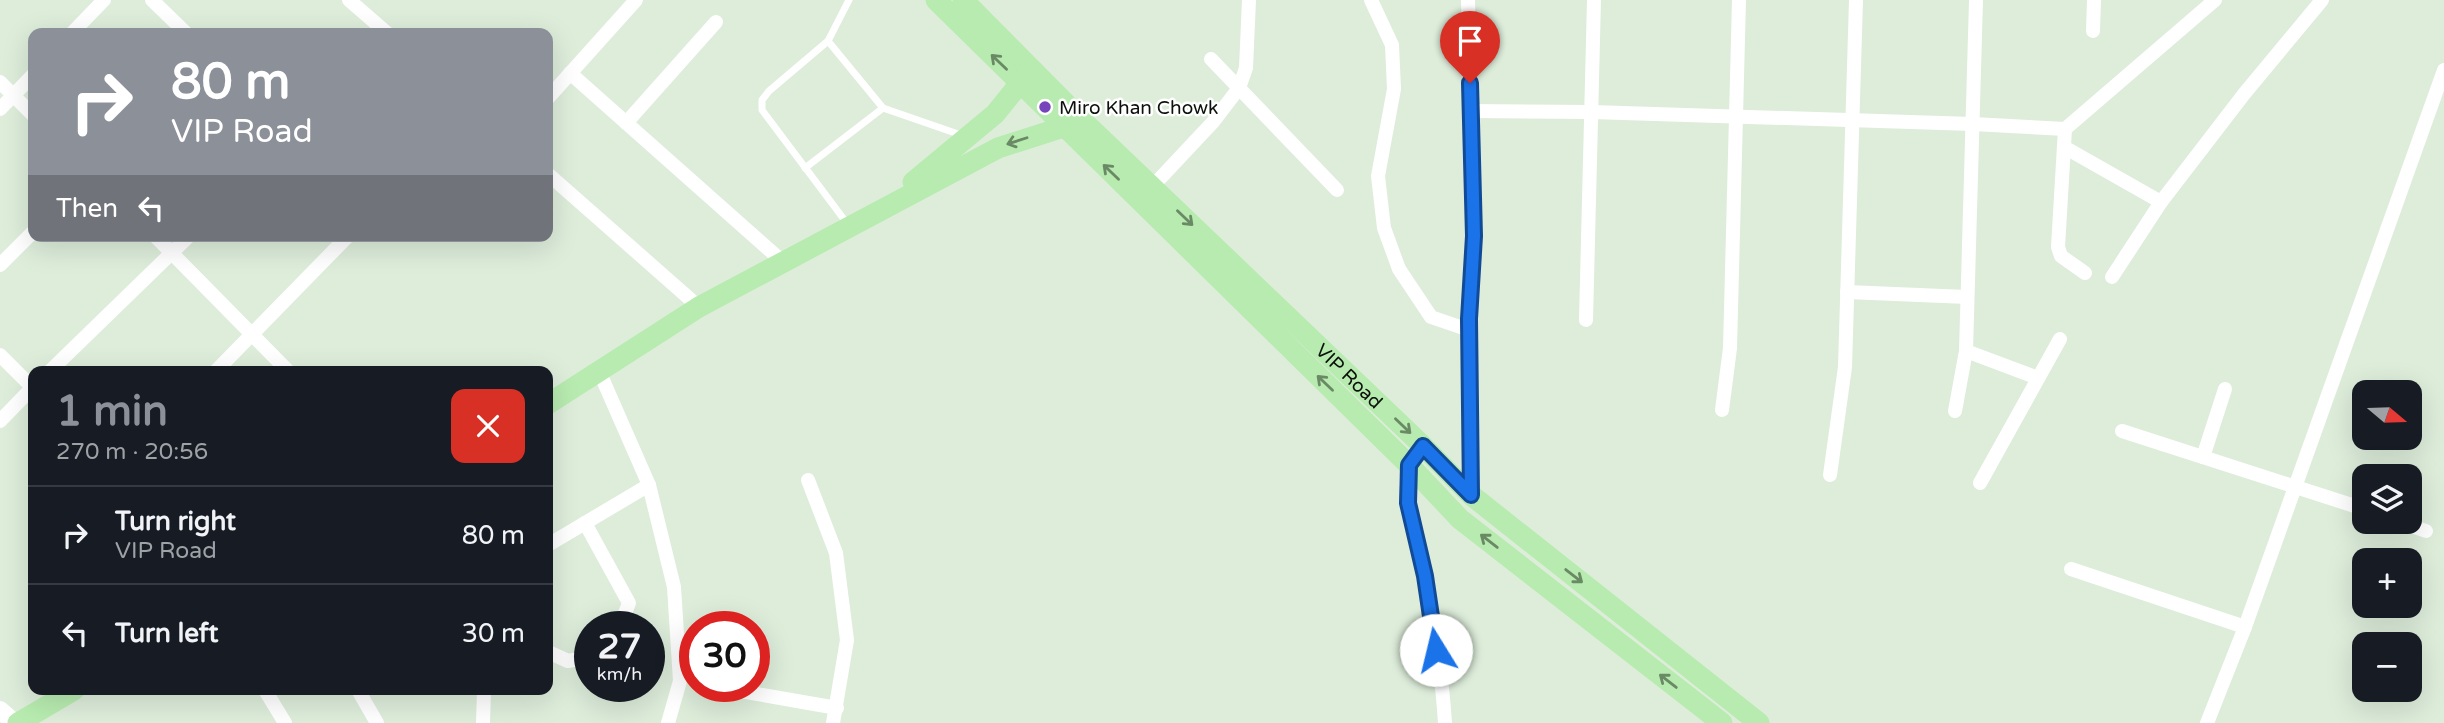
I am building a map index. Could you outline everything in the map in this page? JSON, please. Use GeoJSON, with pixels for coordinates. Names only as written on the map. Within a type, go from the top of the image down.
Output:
{"type":"FeatureCollection","features":[{"type":"Feature","properties":{"kind":"main road","name":"VIP Road"},"geometry":{"type":"LineString","coordinates":[[936,0],[1026,76],[1460,519],[1722,723]]}},
{"type":"Feature","properties":{"kind":"main road","name":"VIP Road"},"geometry":{"type":"LineString","coordinates":[[963,0],[1026,76]]}},
{"type":"Feature","properties":{"kind":"main road"},"geometry":{"type":"LineString","coordinates":[[859,223],[969,138],[995,114],[1026,76]]}},
{"type":"Feature","properties":{"kind":"main road","name":"VIP Road"},"geometry":{"type":"LineString","coordinates":[[1074,124],[1152,187],[1471,495],[1759,723]]}},
{"type":"Feature","properties":{"kind":"main road"},"geometry":{"type":"LineString","coordinates":[[553,401],[699,307],[783,262],[998,148],[1074,124]]}},
{"type":"Feature","properties":{"kind":"main road"},"geometry":{"type":"LineString","coordinates":[[16,723],[65,695]]}},
{"type":"Feature","properties":{"kind":"street"},"geometry":{"type":"LineString","coordinates":[[77,28],[104,0]]}},
{"type":"Feature","properties":{"kind":"street"},"geometry":{"type":"LineString","coordinates":[[152,0],[181,28]]}},
{"type":"Feature","properties":{"kind":"street"},"geometry":{"type":"LineString","coordinates":[[349,0],[381,28]]}},
{"type":"Feature","properties":{"kind":"street"},"geometry":{"type":"LineString","coordinates":[[553,92],[636,0]]}},
{"type":"Feature","properties":{"kind":"street"},"geometry":{"type":"LineString","coordinates":[[1152,187],[1213,121],[1239,88],[1246,68],[1249,0]]}},
{"type":"Feature","properties":{"kind":"street"},"geometry":{"type":"LineString","coordinates":[[1371,0],[1392,45],[1394,89],[1378,176],[1384,228],[1399,269],[1431,317],[1469,330]]}},
{"type":"Feature","properties":{"kind":"street"},"geometry":{"type":"LineString","coordinates":[[1468,0],[1474,236],[1469,330],[1471,495]]}},
{"type":"Feature","properties":{"kind":"street"},"geometry":{"type":"LineString","coordinates":[[1586,320],[1594,0]]}},
{"type":"Feature","properties":{"kind":"street"},"geometry":{"type":"LineString","coordinates":[[1722,410],[1730,348],[1739,0]]}},
{"type":"Feature","properties":{"kind":"street"},"geometry":{"type":"LineString","coordinates":[[1830,475],[1845,367],[1856,0]]}},
{"type":"Feature","properties":{"kind":"street"},"geometry":{"type":"LineString","coordinates":[[1955,411],[1966,351],[1976,0]]}},
{"type":"Feature","properties":{"kind":"street"},"geometry":{"type":"LineString","coordinates":[[2093,30],[2094,0]]}},
{"type":"Feature","properties":{"kind":"street"},"geometry":{"type":"LineString","coordinates":[[1471,111],[1592,112],[2065,129],[2215,0]]}},
{"type":"Feature","properties":{"kind":"street"},"geometry":{"type":"LineString","coordinates":[[2112,277],[2161,202],[2244,94],[2322,0]]}},
{"type":"Feature","properties":{"kind":"street"},"geometry":{"type":"LineString","coordinates":[[626,122],[716,22]]}},
{"type":"Feature","properties":{"kind":"street"},"geometry":{"type":"LineString","coordinates":[[1211,59],[1337,190]]}},
{"type":"Feature","properties":{"kind":"street"},"geometry":{"type":"LineString","coordinates":[[2207,723],[2245,627],[2444,69]]}},
{"type":"Feature","properties":{"kind":"street"},"geometry":{"type":"LineString","coordinates":[[570,73],[783,262]]}},
{"type":"Feature","properties":{"kind":"street"},"geometry":{"type":"LineString","coordinates":[[0,109],[28,80]]}},
{"type":"Feature","properties":{"kind":"street"},"geometry":{"type":"LineString","coordinates":[[0,82],[28,110]]}},
{"type":"Feature","properties":{"kind":"street"},"geometry":{"type":"LineString","coordinates":[[2065,129],[2058,247],[2061,256],[2085,273]]}},
{"type":"Feature","properties":{"kind":"street"},"geometry":{"type":"LineString","coordinates":[[2064,147],[2161,202]]}},
{"type":"Feature","properties":{"kind":"street"},"geometry":{"type":"LineString","coordinates":[[553,178],[699,307]]}},
{"type":"Feature","properties":{"kind":"street"},"geometry":{"type":"LineString","coordinates":[[0,265],[28,237]]}},
{"type":"Feature","properties":{"kind":"street"},"geometry":{"type":"LineString","coordinates":[[161,242],[283,366]]}},
{"type":"Feature","properties":{"kind":"street"},"geometry":{"type":"LineString","coordinates":[[55,366],[183,242]]}},
{"type":"Feature","properties":{"kind":"street"},"geometry":{"type":"LineString","coordinates":[[221,366],[342,242]]}},
{"type":"Feature","properties":{"kind":"street"},"geometry":{"type":"LineString","coordinates":[[1847,292],[1967,297]]}},
{"type":"Feature","properties":{"kind":"street"},"geometry":{"type":"LineString","coordinates":[[1980,484],[2060,339]]}},
{"type":"Feature","properties":{"kind":"street"},"geometry":{"type":"LineString","coordinates":[[1966,351],[2038,378]]}},
{"type":"Feature","properties":{"kind":"street"},"geometry":{"type":"LineString","coordinates":[[0,355],[28,382]]}},
{"type":"Feature","properties":{"kind":"street"},"geometry":{"type":"LineString","coordinates":[[599,371],[649,485],[674,587],[679,624]]}},
{"type":"Feature","properties":{"kind":"street"},"geometry":{"type":"LineString","coordinates":[[2203,457],[2225,389]]}},
{"type":"Feature","properties":{"kind":"street"},"geometry":{"type":"LineString","coordinates":[[0,421],[28,392]]}},
{"type":"Feature","properties":{"kind":"street"},"geometry":{"type":"LineString","coordinates":[[2122,432],[2352,505]]}},
{"type":"Feature","properties":{"kind":"street"},"geometry":{"type":"LineString","coordinates":[[1423,446],[1409,465],[1408,503],[1425,576],[1444,699],[1445,723]]}},
{"type":"Feature","properties":{"kind":"street"},"geometry":{"type":"LineString","coordinates":[[770,700],[835,716],[847,640],[836,553],[808,480]]}},
{"type":"Feature","properties":{"kind":"street"},"geometry":{"type":"LineString","coordinates":[[553,542],[649,485]]}},
{"type":"Feature","properties":{"kind":"street"},"geometry":{"type":"LineString","coordinates":[[585,523],[629,603],[626,611]]}},
{"type":"Feature","properties":{"kind":"street"},"geometry":{"type":"LineString","coordinates":[[2422,530],[2426,531]]}},
{"type":"Feature","properties":{"kind":"street"},"geometry":{"type":"LineString","coordinates":[[2071,569],[2245,627]]}},
{"type":"Feature","properties":{"kind":"street"},"geometry":{"type":"LineString","coordinates":[[553,654],[568,661],[574,660]]}},
{"type":"Feature","properties":{"kind":"street"},"geometry":{"type":"LineString","coordinates":[[268,695],[285,723]]}},
{"type":"Feature","properties":{"kind":"street"},"geometry":{"type":"LineString","coordinates":[[361,695],[377,723]]}},
{"type":"Feature","properties":{"kind":"street"},"geometry":{"type":"LineString","coordinates":[[483,723],[484,695]]}},
{"type":"Feature","properties":{"kind":"street"},"geometry":{"type":"LineString","coordinates":[[668,723],[679,699]]}},
{"type":"Feature","properties":{"kind":"street"},"geometry":{"type":"LineString","coordinates":[[0,710],[16,723]]}},
{"type":"Feature","properties":{"kind":"lane"},"geometry":{"type":"LineString","coordinates":[[849,0],[828,41],[769,91],[762,100],[762,110],[806,168],[859,223]]}},
{"type":"Feature","properties":{"kind":"lane"},"geometry":{"type":"LineString","coordinates":[[828,41],[883,108],[969,138]]}},
{"type":"Feature","properties":{"kind":"lane"},"geometry":{"type":"LineString","coordinates":[[806,168],[883,108]]}},
{"type":"Feature","properties":{"kind":"place","name":"Miro Khan Chowk"},"geometry":{"type":"Point","coordinates":[1045,107]}},
{"type":"Feature","properties":{"kind":"route"},"geometry":{"type":"LineString","coordinates":[[1436,650],[1425,576],[1408,503],[1407,483],[1409,465],[1423,446],[1471,495],[1469,319],[1474,236],[1470,83]]}}]}
